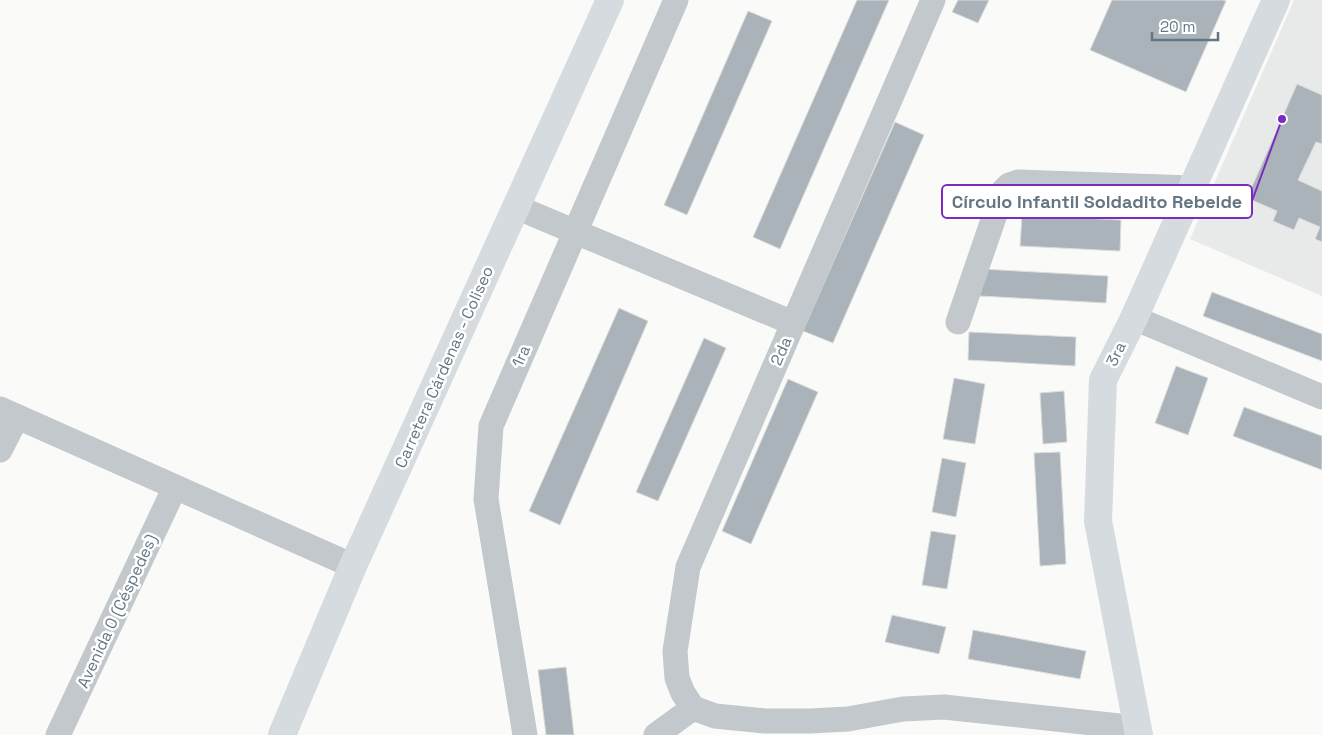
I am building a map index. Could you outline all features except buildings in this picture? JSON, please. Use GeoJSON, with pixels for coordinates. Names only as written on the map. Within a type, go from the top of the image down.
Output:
{"type":"FeatureCollection","features":[{"type":"Feature","properties":{"kind":"main road","name":"Carretera Cárdenas - Coliseo"},"geometry":{"type":"LineString","coordinates":[[282,735],[354,566],[610,0]]}},
{"type":"Feature","properties":{"kind":"main road","name":"3ra"},"geometry":{"type":"LineString","coordinates":[[1139,732],[1098,521],[1103,380],[1134,318],[1276,0]]}},
{"type":"Feature","properties":{"kind":"street","name":"1ra"},"geometry":{"type":"LineString","coordinates":[[524,735],[486,498],[491,426],[676,0]]}},
{"type":"Feature","properties":{"kind":"street","name":"2da"},"geometry":{"type":"LineString","coordinates":[[693,708],[683,693],[677,678],[675,651],[688,567],[933,0]]}},
{"type":"Feature","properties":{"kind":"street"},"geometry":{"type":"LineString","coordinates":[[958,322],[1003,192],[1009,185],[1018,182],[1192,188]]}},
{"type":"Feature","properties":{"kind":"street"},"geometry":{"type":"LineString","coordinates":[[516,208],[793,323]]}},
{"type":"Feature","properties":{"kind":"street"},"geometry":{"type":"LineString","coordinates":[[1134,318],[1322,397]]}},
{"type":"Feature","properties":{"kind":"street"},"geometry":{"type":"LineString","coordinates":[[0,450],[9,413],[354,566]]}},
{"type":"Feature","properties":{"kind":"street","name":"Avenida 0 (Céspedes)"},"geometry":{"type":"LineString","coordinates":[[58,735],[175,487]]}},
{"type":"Feature","properties":{"kind":"street"},"geometry":{"type":"LineString","coordinates":[[656,735],[693,708],[715,716],[765,721],[848,719],[903,709],[944,707],[1043,727],[1139,732]]}},
{"type":"Feature","properties":{"kind":"shaded area"},"geometry":{"type":"Polygon","coordinates":[[[1294,0],[1322,0],[1322,296],[1190,239],[1294,0]]]}},
{"type":"Feature","properties":{"kind":"place","name":"Círculo Infantil Soldadito Rebelde"},"geometry":{"type":"Point","coordinates":[1282,119]}}]}
